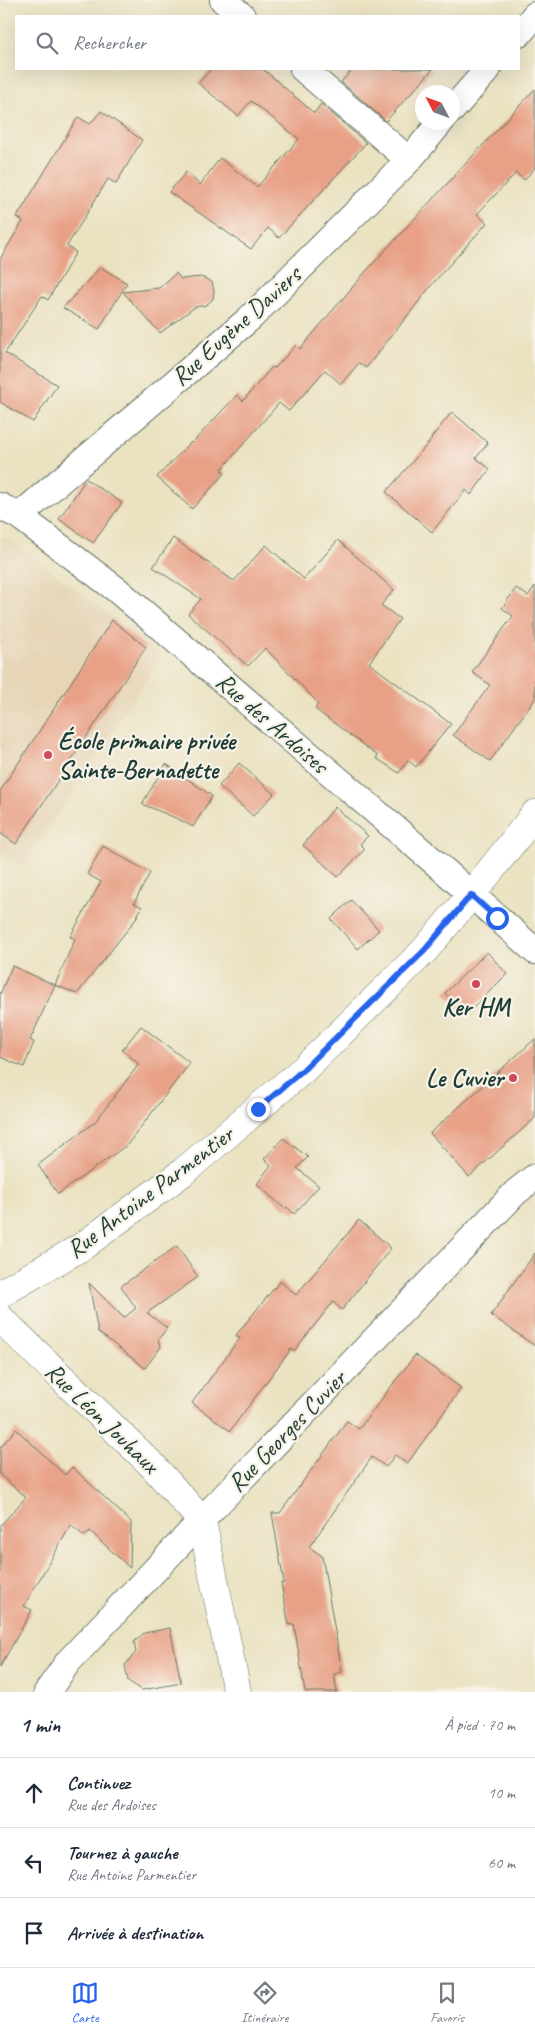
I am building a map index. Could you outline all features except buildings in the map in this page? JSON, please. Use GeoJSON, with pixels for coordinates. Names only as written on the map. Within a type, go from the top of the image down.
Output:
{"type":"FeatureCollection","features":[{"type":"Feature","properties":{"kind":"main road","name":"Rue Antoine Parmentier"},"geometry":{"type":"LineString","coordinates":[[0,1294],[82,1246],[183,1172],[304,1069],[424,951],[535,814]]}},
{"type":"Feature","properties":{"kind":"main road","name":"Rue Léon Jouhaux"},"geometry":{"type":"LineString","coordinates":[[0,1318],[152,1465],[202,1521]]}},
{"type":"Feature","properties":{"kind":"main road"},"geometry":{"type":"LineString","coordinates":[[202,1521],[237,1692]]}},
{"type":"Feature","properties":{"kind":"street"},"geometry":{"type":"LineString","coordinates":[[223,0],[241,15]]}},
{"type":"Feature","properties":{"kind":"street"},"geometry":{"type":"LineString","coordinates":[[520,33],[535,15]]}},
{"type":"Feature","properties":{"kind":"street"},"geometry":{"type":"LineString","coordinates":[[304,70],[409,160]]}},
{"type":"Feature","properties":{"kind":"street"},"geometry":{"type":"LineString","coordinates":[[460,101],[487,70]]}},
{"type":"Feature","properties":{"kind":"street","name":"Rue Eugène Daviers"},"geometry":{"type":"LineString","coordinates":[[9,511],[249,319],[409,160],[435,130]]}},
{"type":"Feature","properties":{"kind":"street","name":"Rue des Ardoises"},"geometry":{"type":"LineString","coordinates":[[9,511],[117,590],[535,951]]}},
{"type":"Feature","properties":{"kind":"street","name":"Rue Georges Cuvier"},"geometry":{"type":"LineString","coordinates":[[47,1692],[68,1662],[516,1192],[535,1177]]}},
{"type":"Feature","properties":{"kind":"shaded area","name":"École primaire privée Sainte-Bernadette"},"geometry":{"type":"Polygon","coordinates":[[[0,536],[12,541],[162,655],[24,866],[0,854],[0,536]]]}},
{"type":"Feature","properties":{"kind":"place","name":"École primaire privée Sainte-Bernadette"},"geometry":{"type":"Point","coordinates":[48,755]}},
{"type":"Feature","properties":{"kind":"place","name":"Ker HM"},"geometry":{"type":"Point","coordinates":[476,984]}},
{"type":"Feature","properties":{"kind":"place","name":"Le Cuvier"},"geometry":{"type":"Point","coordinates":[513,1078]}},
{"type":"Feature","properties":{"kind":"route"},"geometry":{"type":"LineString","coordinates":[[258,1109],[304,1069],[424,951],[471,895],[497,918]]}}]}
